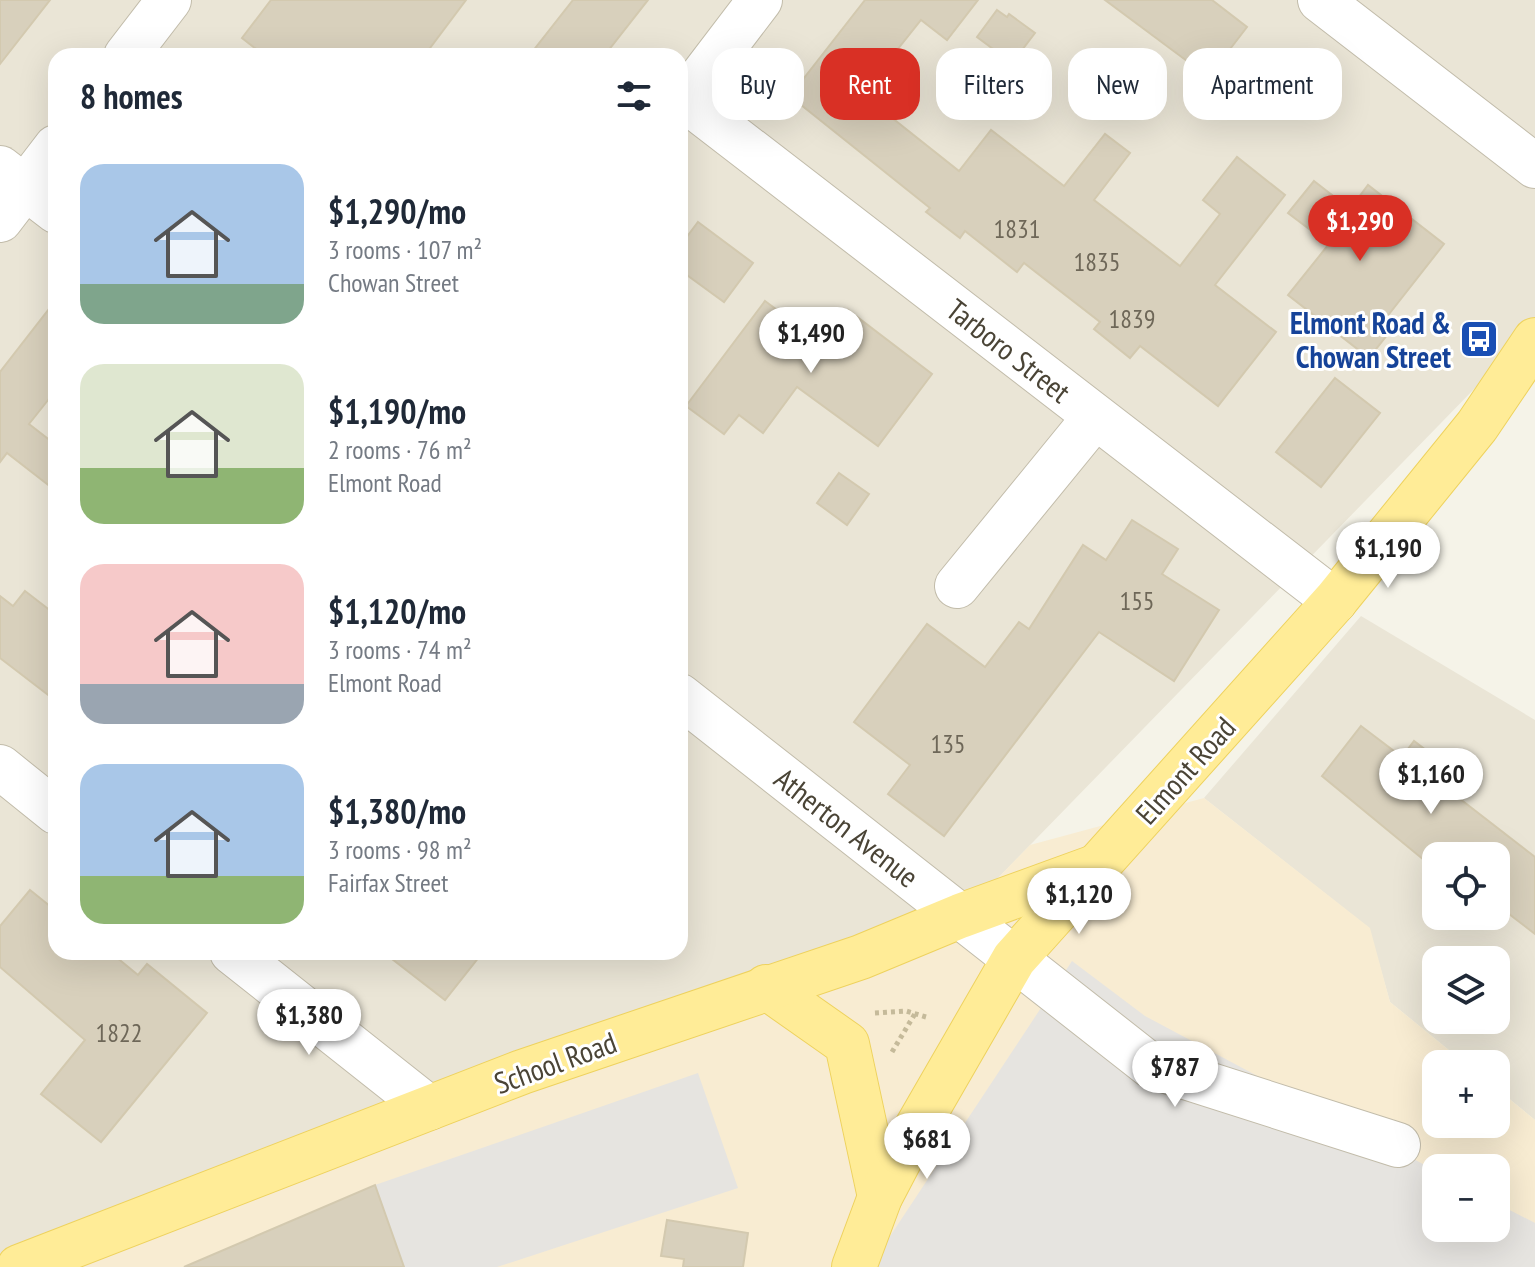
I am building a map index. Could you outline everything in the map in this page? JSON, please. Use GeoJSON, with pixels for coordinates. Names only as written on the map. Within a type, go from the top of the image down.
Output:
{"type":"FeatureCollection","features":[{"type":"Feature","properties":{"kind":"main road","name":"Elmont Road"},"geometry":{"type":"LineString","coordinates":[[854,1267],[880,1197],[941,1079],[1014,959],[1335,601],[1477,426],[1535,340]]}},
{"type":"Feature","properties":{"kind":"main road","name":"School Road"},"geometry":{"type":"LineString","coordinates":[[19,1267],[429,1108],[766,987],[861,957],[960,916],[1094,868]]}},
{"type":"Feature","properties":{"kind":"main road"},"geometry":{"type":"LineString","coordinates":[[766,987],[847,1044],[880,1197]]}},
{"type":"Feature","properties":{"kind":"street"},"geometry":{"type":"LineString","coordinates":[[132,48],[169,0]]}},
{"type":"Feature","properties":{"kind":"street"},"geometry":{"type":"LineString","coordinates":[[688,94],[760,0]]}},
{"type":"Feature","properties":{"kind":"street"},"geometry":{"type":"LineString","coordinates":[[1320,0],[1535,166]]}},
{"type":"Feature","properties":{"kind":"street","name":"Tarboro Street"},"geometry":{"type":"LineString","coordinates":[[688,107],[1335,601]]}},
{"type":"Feature","properties":{"kind":"street"},"geometry":{"type":"LineString","coordinates":[[20,197],[48,158]]}},
{"type":"Feature","properties":{"kind":"street"},"geometry":{"type":"LineString","coordinates":[[957,586],[1095,417]]}},
{"type":"Feature","properties":{"kind":"street","name":"Atherton Avenue"},"geometry":{"type":"LineString","coordinates":[[688,702],[1151,1066],[1398,1145]]}},
{"type":"Feature","properties":{"kind":"street"},"geometry":{"type":"LineString","coordinates":[[0,767],[48,806]]}},
{"type":"Feature","properties":{"kind":"street"},"geometry":{"type":"LineString","coordinates":[[242,960],[429,1108]]}},
{"type":"Feature","properties":{"kind":"path"},"geometry":{"type":"LineString","coordinates":[[888,1058],[916,1012],[926,1017]]}},
{"type":"Feature","properties":{"kind":"shaded area"},"geometry":{"type":"Polygon","coordinates":[[[0,0],[1535,0],[1535,360],[1514,348],[997,879],[17,1267],[0,1267],[0,0]]]}},
{"type":"Feature","properties":{"kind":"shaded area"},"geometry":{"type":"Polygon","coordinates":[[[1361,616],[1535,720],[1535,1120],[1510,1099],[1510,1050],[1449,1050],[1429,1034],[1510,1034],[1510,946],[1422,946],[1422,1028],[1390,1002],[1369,928],[1204,798],[1361,616]]]}},
{"type":"Feature","properties":{"kind":"shaded area"},"geometry":{"type":"Polygon","coordinates":[[[1204,798],[1370,928],[1390,1002],[1422,1028],[1422,1034],[1429,1034],[1449,1050],[1422,1050],[1422,1138],[1510,1138],[1510,1099],[1535,1120],[1535,1267],[17,1267],[997,879],[1030,845],[1204,798]]]}},
{"type":"Feature","properties":{"kind":"shaded area"},"geometry":{"type":"Polygon","coordinates":[[[1072,961],[1145,1016],[1422,1164],[1422,1242],[1510,1242],[1510,1210],[1535,1223],[1535,1267],[875,1267],[877,1256],[1072,961]]]}},
{"type":"Feature","properties":{"kind":"shaded area"},"geometry":{"type":"Polygon","coordinates":[[[698,1073],[738,1188],[497,1267],[404,1267],[375,1185],[698,1073]]]}},
{"type":"Feature","properties":{"kind":"building"},"geometry":{"type":"Polygon","coordinates":[[[0,0],[50,0],[0,64],[0,0]]]}},
{"type":"Feature","properties":{"kind":"building"},"geometry":{"type":"Polygon","coordinates":[[[271,0],[466,0],[430,48],[255,48],[242,38],[271,0]]]}},
{"type":"Feature","properties":{"kind":"building"},"geometry":{"type":"Polygon","coordinates":[[[573,0],[648,0],[610,48],[535,48],[573,0]]]}},
{"type":"Feature","properties":{"kind":"building"},"geometry":{"type":"Polygon","coordinates":[[[865,0],[978,0],[947,40],[921,20],[899,48],[828,48],[865,0]]]}},
{"type":"Feature","properties":{"kind":"building"},"geometry":{"type":"Polygon","coordinates":[[[1105,0],[1212,0],[1247,27],[1231,48],[1183,48],[1183,58],[1105,0]]]}},
{"type":"Feature","properties":{"kind":"building"},"geometry":{"type":"Polygon","coordinates":[[[997,10],[1007,17],[1009,14],[1035,33],[1024,48],[992,48],[977,37],[997,10]]]}},
{"type":"Feature","properties":{"kind":"building"},"geometry":{"type":"Polygon","coordinates":[[[820,58],[820,120],[804,107],[804,78],[820,58]]]}},
{"type":"Feature","properties":{"kind":"building"},"geometry":{"type":"Polygon","coordinates":[[[820,120],[895,120],[959,171],[991,130],[1064,186],[1105,134],[1130,153],[1094,200],[1180,266],[1220,214],[1203,200],[1237,157],[1285,195],[1215,285],[1276,332],[1218,406],[1140,346],[1130,358],[1094,329],[1100,322],[1024,263],[1017,272],[965,231],[960,238],[926,212],[930,208],[820,120]]]}},
{"type":"Feature","properties":{"kind":"building"},"geometry":{"type":"Polygon","coordinates":[[[1314,181],[1350,209],[1368,185],[1444,244],[1386,318],[1395,325],[1369,358],[1288,295],[1329,244],[1288,213],[1314,181]]]}},
{"type":"Feature","properties":{"kind":"building"},"geometry":{"type":"Polygon","coordinates":[[[698,222],[753,263],[724,302],[688,276],[688,235],[698,222]]]}},
{"type":"Feature","properties":{"kind":"building"},"geometry":{"type":"Polygon","coordinates":[[[765,301],[823,344],[848,310],[932,374],[878,446],[797,387],[763,433],[739,415],[724,434],[688,407],[688,403],[765,301]]]}},
{"type":"Feature","properties":{"kind":"building"},"geometry":{"type":"Polygon","coordinates":[[[48,310],[48,400],[29,424],[48,439],[48,485],[7,453],[0,462],[0,372],[48,310]]]}},
{"type":"Feature","properties":{"kind":"building"},"geometry":{"type":"Polygon","coordinates":[[[1335,378],[1380,413],[1321,487],[1276,452],[1335,378]]]}},
{"type":"Feature","properties":{"kind":"building"},"geometry":{"type":"Polygon","coordinates":[[[839,473],[869,494],[847,525],[817,503],[839,473]]]}},
{"type":"Feature","properties":{"kind":"building"},"geometry":{"type":"Polygon","coordinates":[[[1132,520],[1178,549],[1162,574],[1219,610],[1174,681],[1099,632],[944,836],[888,794],[910,765],[854,722],[927,624],[985,667],[1019,622],[1029,629],[1083,545],[1106,560],[1132,520]]]}},
{"type":"Feature","properties":{"kind":"building"},"geometry":{"type":"Polygon","coordinates":[[[25,591],[48,609],[48,695],[0,658],[0,596],[13,606],[25,591]]]}},
{"type":"Feature","properties":{"kind":"building"},"geometry":{"type":"Polygon","coordinates":[[[1361,726],[1402,757],[1414,741],[1444,764],[1433,778],[1535,857],[1535,934],[1510,915],[1510,842],[1422,842],[1422,858],[1322,776],[1361,726]]]}},
{"type":"Feature","properties":{"kind":"building"},"geometry":{"type":"Polygon","coordinates":[[[30,890],[48,905],[48,960],[120,960],[138,975],[147,964],[207,1013],[101,1142],[41,1094],[85,1040],[0,967],[0,926],[30,890]]]}},
{"type":"Feature","properties":{"kind":"building"},"geometry":{"type":"Polygon","coordinates":[[[393,960],[477,960],[445,1000],[393,960]]]}},
{"type":"Feature","properties":{"kind":"building"},"geometry":{"type":"Polygon","coordinates":[[[375,1185],[404,1267],[184,1267],[375,1185]]]}},
{"type":"Feature","properties":{"kind":"building"},"geometry":{"type":"Polygon","coordinates":[[[667,1220],[748,1233],[743,1267],[683,1267],[684,1259],[661,1256],[667,1220]]]}},
{"type":"Feature","properties":{"kind":"place","name":"Elmont Road & Chowan Street"},"geometry":{"type":"Point","coordinates":[1479,339]}}]}
